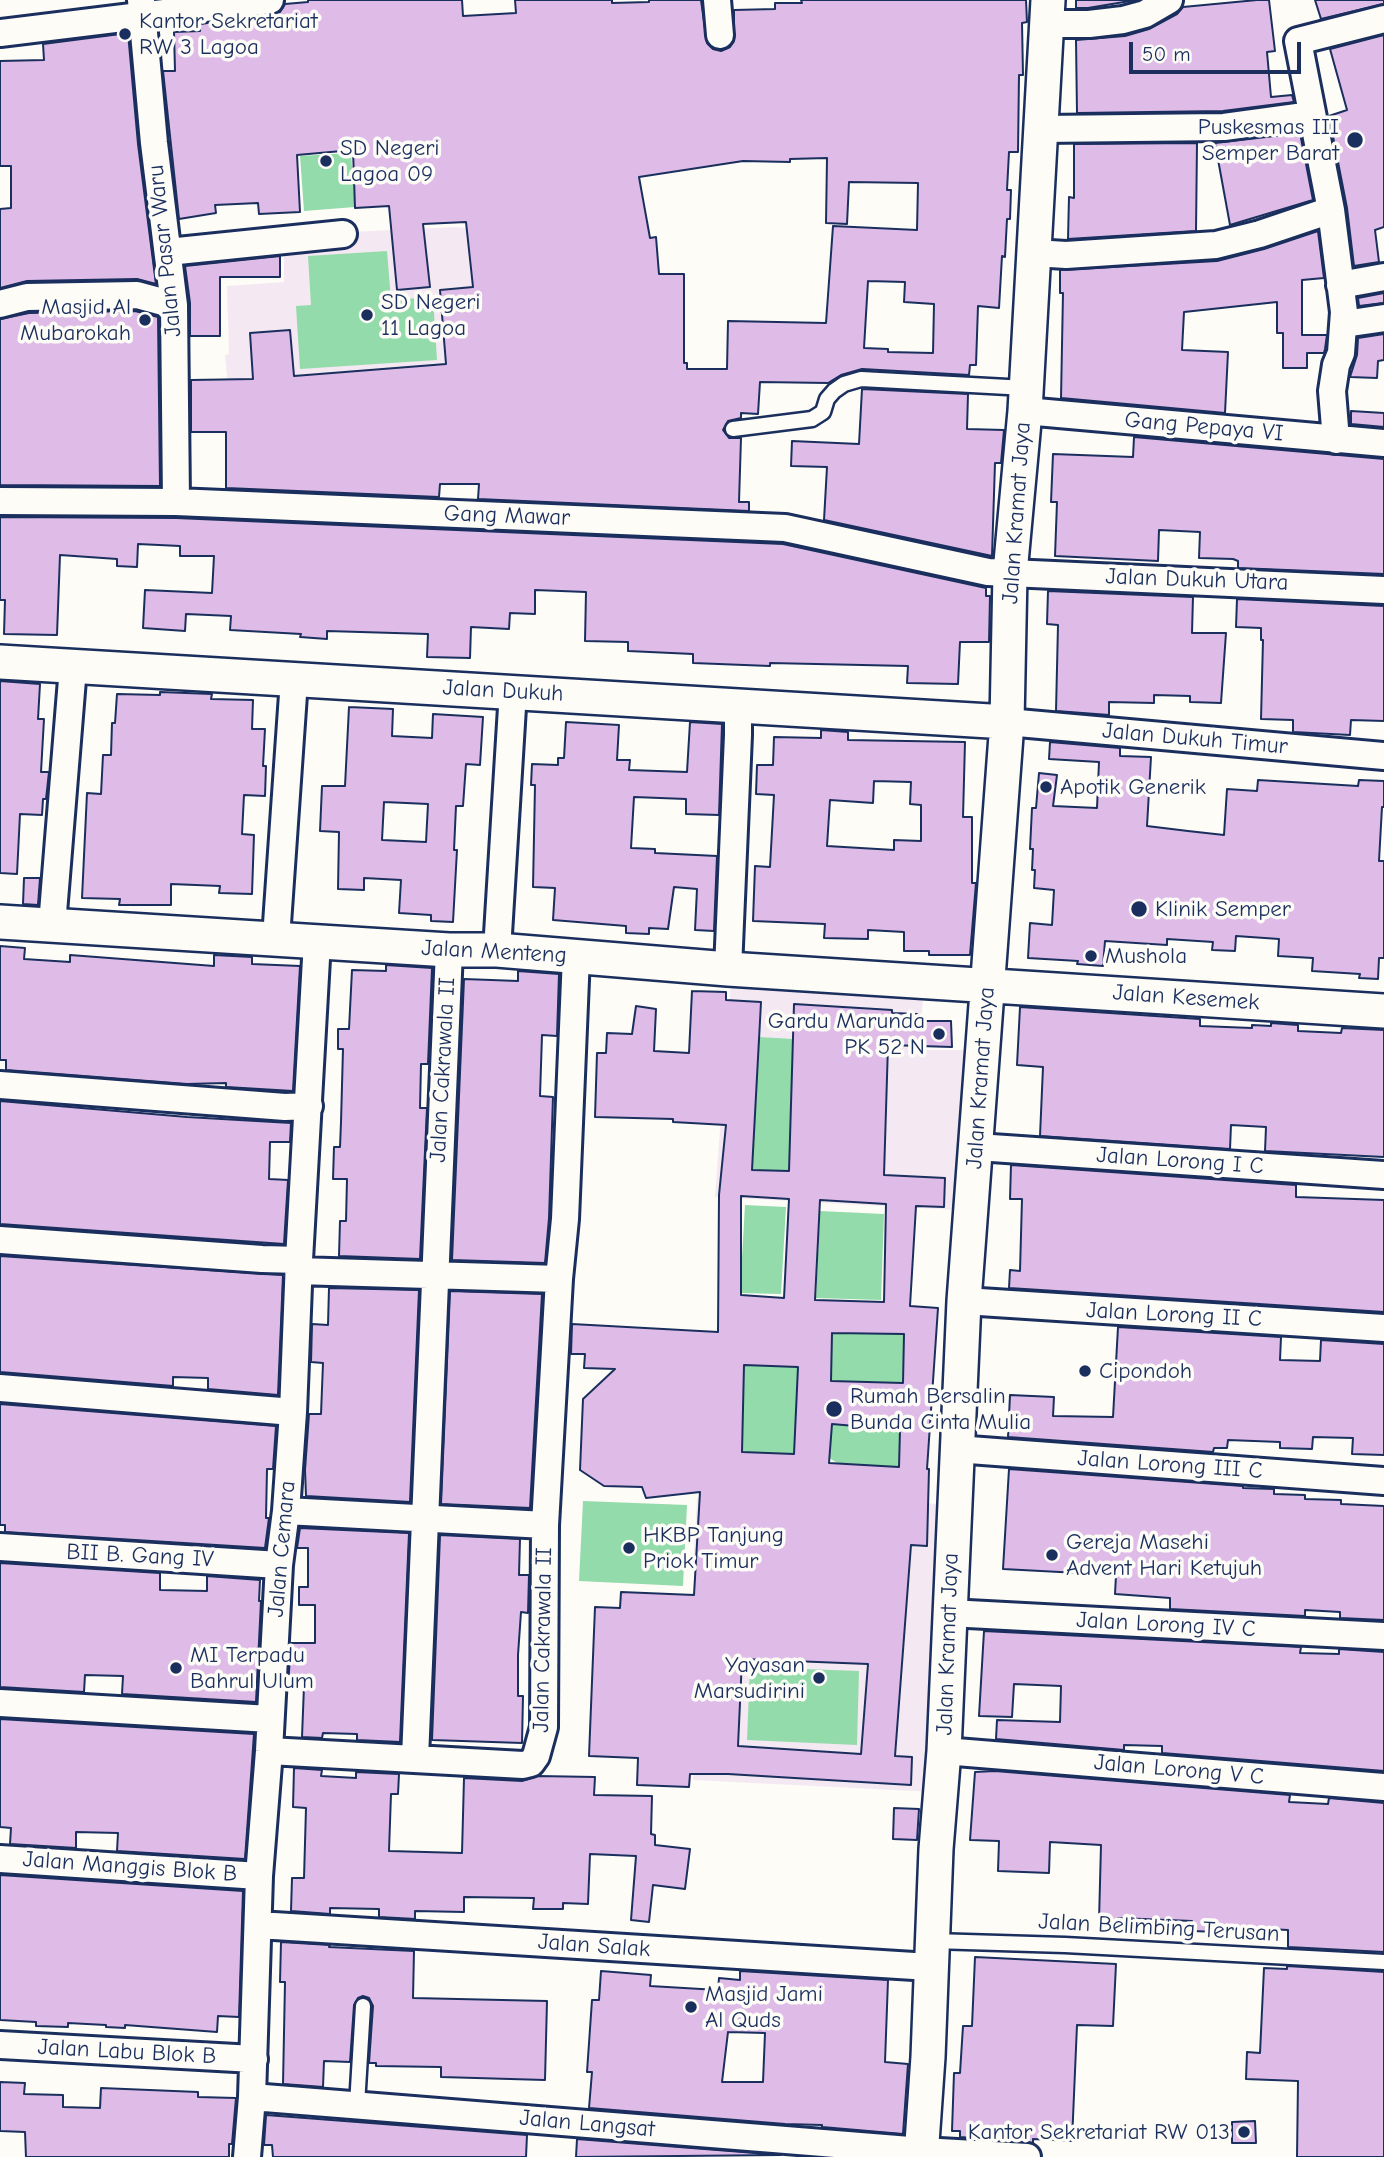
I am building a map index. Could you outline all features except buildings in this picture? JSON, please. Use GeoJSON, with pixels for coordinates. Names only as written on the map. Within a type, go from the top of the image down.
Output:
{"type":"FeatureCollection","features":[{"type":"Feature","properties":{"kind":"street"},"geometry":{"type":"LineString","coordinates":[[0,33],[142,7],[270,0]]}},
{"type":"Feature","properties":{"kind":"street"},"geometry":{"type":"LineString","coordinates":[[717,0],[720,34]]}},
{"type":"Feature","properties":{"kind":"street"},"geometry":{"type":"LineString","coordinates":[[1047,12],[1088,24],[1123,20],[1145,13],[1169,0]]}},
{"type":"Feature","properties":{"kind":"street","name":"Jalan Pasar Waru"},"geometry":{"type":"LineString","coordinates":[[142,7],[154,143],[174,305],[176,502]]}},
{"type":"Feature","properties":{"kind":"street","name":"Jalan Kramat Jaya"},"geometry":{"type":"LineString","coordinates":[[922,2154],[931,1954],[959,1752],[949,1613],[956,1449],[964,1301],[1007,722],[1010,573],[1026,399],[1047,12]]}},
{"type":"Feature","properties":{"kind":"street"},"geometry":{"type":"LineString","coordinates":[[1336,440],[1332,391],[1341,353],[1344,324],[1331,210],[1298,41],[1384,19]]}},
{"type":"Feature","properties":{"kind":"street"},"geometry":{"type":"LineString","coordinates":[[1042,129],[1224,127],[1312,115]]}},
{"type":"Feature","properties":{"kind":"street"},"geometry":{"type":"LineString","coordinates":[[1034,253],[1066,255],[1216,245],[1260,234],[1331,210]]}},
{"type":"Feature","properties":{"kind":"street"},"geometry":{"type":"LineString","coordinates":[[168,252],[343,234]]}},
{"type":"Feature","properties":{"kind":"street"},"geometry":{"type":"LineString","coordinates":[[1340,285],[1384,277]]}},
{"type":"Feature","properties":{"kind":"street"},"geometry":{"type":"LineString","coordinates":[[0,304],[27,297],[137,295],[174,305]]}},
{"type":"Feature","properties":{"kind":"street"},"geometry":{"type":"LineString","coordinates":[[1344,324],[1384,318]]}},
{"type":"Feature","properties":{"kind":"street","name":"Gang Pepaya VI"},"geometry":{"type":"LineString","coordinates":[[1026,399],[1336,440],[1384,443]]}},
{"type":"Feature","properties":{"kind":"street","name":"Gang Mawar"},"geometry":{"type":"LineString","coordinates":[[0,501],[176,502],[785,528],[988,572],[1010,573]]}},
{"type":"Feature","properties":{"kind":"street","name":"Jalan Dukuh Utara"},"geometry":{"type":"LineString","coordinates":[[1010,573],[1384,590]]}},
{"type":"Feature","properties":{"kind":"street","name":"Jalan Dukuh"},"geometry":{"type":"LineString","coordinates":[[0,662],[1007,722]]}},
{"type":"Feature","properties":{"kind":"street"},"geometry":{"type":"LineString","coordinates":[[52,925],[73,667]]}},
{"type":"Feature","properties":{"kind":"street"},"geometry":{"type":"LineString","coordinates":[[276,938],[294,680]]}},
{"type":"Feature","properties":{"kind":"street"},"geometry":{"type":"LineString","coordinates":[[497,950],[513,691]]}},
{"type":"Feature","properties":{"kind":"street"},"geometry":{"type":"LineString","coordinates":[[727,969],[738,705]]}},
{"type":"Feature","properties":{"kind":"street","name":"Jalan Dukuh Timur"},"geometry":{"type":"LineString","coordinates":[[1007,722],[1384,755]]}},
{"type":"Feature","properties":{"kind":"street","name":"Jalan Menteng"},"geometry":{"type":"LineString","coordinates":[[0,922],[449,950],[497,950],[727,969],[988,986]]}},
{"type":"Feature","properties":{"kind":"street","name":"Jalan Cemara"},"geometry":{"type":"LineString","coordinates":[[247,2157],[254,2059],[260,1876],[279,1565],[293,1412],[298,1266],[317,941]]}},
{"type":"Feature","properties":{"kind":"street","name":"Jalan Cakrawala II"},"geometry":{"type":"LineString","coordinates":[[415,1758],[449,950]]}},
{"type":"Feature","properties":{"kind":"street","name":"Jalan Cakrawala II"},"geometry":{"type":"LineString","coordinates":[[269,1751],[523,1765],[531,1763],[536,1756],[544,1727],[545,1525],[565,1219],[576,956]]}},
{"type":"Feature","properties":{"kind":"street","name":"Jalan Kesemek"},"geometry":{"type":"LineString","coordinates":[[988,986],[1384,1011]]}},
{"type":"Feature","properties":{"kind":"street"},"geometry":{"type":"LineString","coordinates":[[0,1085],[285,1107],[309,1105]]}},
{"type":"Feature","properties":{"kind":"street","name":"Jalan Lorong I C"},"geometry":{"type":"LineString","coordinates":[[977,1147],[1384,1175]]}},
{"type":"Feature","properties":{"kind":"street"},"geometry":{"type":"LineString","coordinates":[[0,1240],[262,1259],[298,1266],[559,1279]]}},
{"type":"Feature","properties":{"kind":"street","name":"Jalan Lorong II C"},"geometry":{"type":"LineString","coordinates":[[964,1301],[1384,1328]]}},
{"type":"Feature","properties":{"kind":"street"},"geometry":{"type":"LineString","coordinates":[[0,1388],[293,1412]]}},
{"type":"Feature","properties":{"kind":"street","name":"Jalan Lorong III C"},"geometry":{"type":"LineString","coordinates":[[956,1449],[1384,1481]]}},
{"type":"Feature","properties":{"kind":"street","name":"Jalan Cakrawala II"},"geometry":{"type":"LineString","coordinates":[[286,1511],[545,1525]]}},
{"type":"Feature","properties":{"kind":"street","name":"BII B. Gang IV"},"geometry":{"type":"LineString","coordinates":[[0,1548],[279,1565]]}},
{"type":"Feature","properties":{"kind":"street","name":"Jalan Lorong IV C"},"geometry":{"type":"LineString","coordinates":[[949,1613],[1384,1636]]}},
{"type":"Feature","properties":{"kind":"street"},"geometry":{"type":"LineString","coordinates":[[0,1703],[270,1719]]}},
{"type":"Feature","properties":{"kind":"street","name":"Jalan Lorong V C"},"geometry":{"type":"LineString","coordinates":[[959,1752],[1384,1787]]}},
{"type":"Feature","properties":{"kind":"street","name":"Jalan Manggis Blok B"},"geometry":{"type":"LineString","coordinates":[[0,1859],[260,1876]]}},
{"type":"Feature","properties":{"kind":"street","name":"Jalan Salak"},"geometry":{"type":"LineString","coordinates":[[258,1925],[931,1954]]}},
{"type":"Feature","properties":{"kind":"street","name":"Jalan Labu Blok B"},"geometry":{"type":"LineString","coordinates":[[0,2045],[254,2059]]}},
{"type":"Feature","properties":{"kind":"street","name":"Jalan Langsat"},"geometry":{"type":"LineString","coordinates":[[252,2097],[922,2154],[1027,2157]]}},
{"type":"Feature","properties":{"kind":"lane"},"geometry":{"type":"LineString","coordinates":[[733,429],[812,419],[822,412],[827,399],[834,391],[844,384],[861,379],[1026,399]]}},
{"type":"Feature","properties":{"kind":"lane","name":"Jalan Belimbing Terusan"},"geometry":{"type":"LineString","coordinates":[[931,1954],[1065,1945],[1384,1962]]}},
{"type":"Feature","properties":{"kind":"lane"},"geometry":{"type":"LineString","coordinates":[[357,2105],[363,2006]]}},
{"type":"Feature","properties":{"kind":"shaded area","name":"SD Negeri 11 Lagoa"},"geometry":{"type":"Polygon","coordinates":[[[457,227],[503,232],[522,369],[232,429],[225,355],[229,354],[227,286],[284,282],[284,235],[457,227]]]}},
{"type":"Feature","properties":{"kind":"shaded area"},"geometry":{"type":"Polygon","coordinates":[[[731,983],[923,994],[920,1050],[966,1050],[957,1210],[715,1197],[731,983]]]}},
{"type":"Feature","properties":{"kind":"shaded area","name":"Yayasan Marsudirini"},"geometry":{"type":"Polygon","coordinates":[[[697,1498],[949,1504],[934,1792],[693,1780],[701,1575],[693,1570],[697,1498]]]}},
{"type":"Feature","properties":{"kind":"green space"},"geometry":{"type":"Polygon","coordinates":[[[351,153],[355,207],[304,211],[300,156],[351,153]]]}},
{"type":"Feature","properties":{"kind":"green space"},"geometry":{"type":"Polygon","coordinates":[[[387,251],[391,300],[433,297],[437,360],[300,369],[296,306],[311,305],[308,256],[387,251]]]}},
{"type":"Feature","properties":{"kind":"green space"},"geometry":{"type":"Polygon","coordinates":[[[759,1037],[793,1039],[789,1171],[752,1170],[759,1037]]]}},
{"type":"Feature","properties":{"kind":"green space"},"geometry":{"type":"Polygon","coordinates":[[[745,1205],[786,1207],[781,1294],[740,1293],[745,1205]]]}},
{"type":"Feature","properties":{"kind":"green space"},"geometry":{"type":"Polygon","coordinates":[[[820,1211],[884,1214],[881,1300],[816,1298],[820,1211]]]}},
{"type":"Feature","properties":{"kind":"green space"},"geometry":{"type":"Polygon","coordinates":[[[745,1331],[766,1366],[798,1367],[832,1424],[885,1428],[901,1415],[899,1467],[839,1464],[826,1456],[742,1452],[745,1331]]]}},
{"type":"Feature","properties":{"kind":"green space"},"geometry":{"type":"Polygon","coordinates":[[[812,1332],[904,1334],[902,1398],[886,1382],[831,1381],[832,1343],[812,1332]]]}},
{"type":"Feature","properties":{"kind":"green space"},"geometry":{"type":"Polygon","coordinates":[[[583,1501],[687,1505],[683,1586],[579,1581],[583,1501]]]}},
{"type":"Feature","properties":{"kind":"green space"},"geometry":{"type":"Polygon","coordinates":[[[750,1667],[859,1671],[857,1745],[747,1740],[750,1667]]]}},
{"type":"Feature","properties":{"kind":"place","name":"Kantor Sekretariat RW 3 Lagoa"},"geometry":{"type":"Point","coordinates":[125,34]}},
{"type":"Feature","properties":{"kind":"place","name":"Puskesmas III Semper Barat"},"geometry":{"type":"Point","coordinates":[1355,140]}},
{"type":"Feature","properties":{"kind":"place","name":"SD Negeri Lagoa 09"},"geometry":{"type":"Point","coordinates":[326,161]}},
{"type":"Feature","properties":{"kind":"place","name":"SD Negeri 11 Lagoa"},"geometry":{"type":"Point","coordinates":[367,315]}},
{"type":"Feature","properties":{"kind":"place","name":"Masjid Al Mubarokah"},"geometry":{"type":"Point","coordinates":[145,320]}},
{"type":"Feature","properties":{"kind":"place","name":"Apotik Generik"},"geometry":{"type":"Point","coordinates":[1046,787]}},
{"type":"Feature","properties":{"kind":"place","name":"Klinik Semper"},"geometry":{"type":"Point","coordinates":[1139,909]}},
{"type":"Feature","properties":{"kind":"place","name":"Mushola"},"geometry":{"type":"Point","coordinates":[1091,956]}},
{"type":"Feature","properties":{"kind":"place","name":"Gardu Marunda PK 52 N"},"geometry":{"type":"Point","coordinates":[939,1034]}},
{"type":"Feature","properties":{"kind":"place","name":"Cipondoh"},"geometry":{"type":"Point","coordinates":[1085,1371]}},
{"type":"Feature","properties":{"kind":"place","name":"Rumah Bersalin Bunda Cinta Mulia"},"geometry":{"type":"Point","coordinates":[834,1409]}},
{"type":"Feature","properties":{"kind":"place","name":"HKBP Tanjung Priok Timur"},"geometry":{"type":"Point","coordinates":[629,1548]}},
{"type":"Feature","properties":{"kind":"place","name":"Gereja Masehi Advent Hari Ketujuh"},"geometry":{"type":"Point","coordinates":[1052,1555]}},
{"type":"Feature","properties":{"kind":"place","name":"MI Terpadu Bahrul Ulum"},"geometry":{"type":"Point","coordinates":[176,1668]}},
{"type":"Feature","properties":{"kind":"place","name":"Yayasan Marsudirini"},"geometry":{"type":"Point","coordinates":[819,1678]}},
{"type":"Feature","properties":{"kind":"place","name":"Masjid Jami Al Quds"},"geometry":{"type":"Point","coordinates":[691,2007]}},
{"type":"Feature","properties":{"kind":"place","name":"Kantor Sekretariat RW 013"},"geometry":{"type":"Point","coordinates":[1244,2132]}}]}
